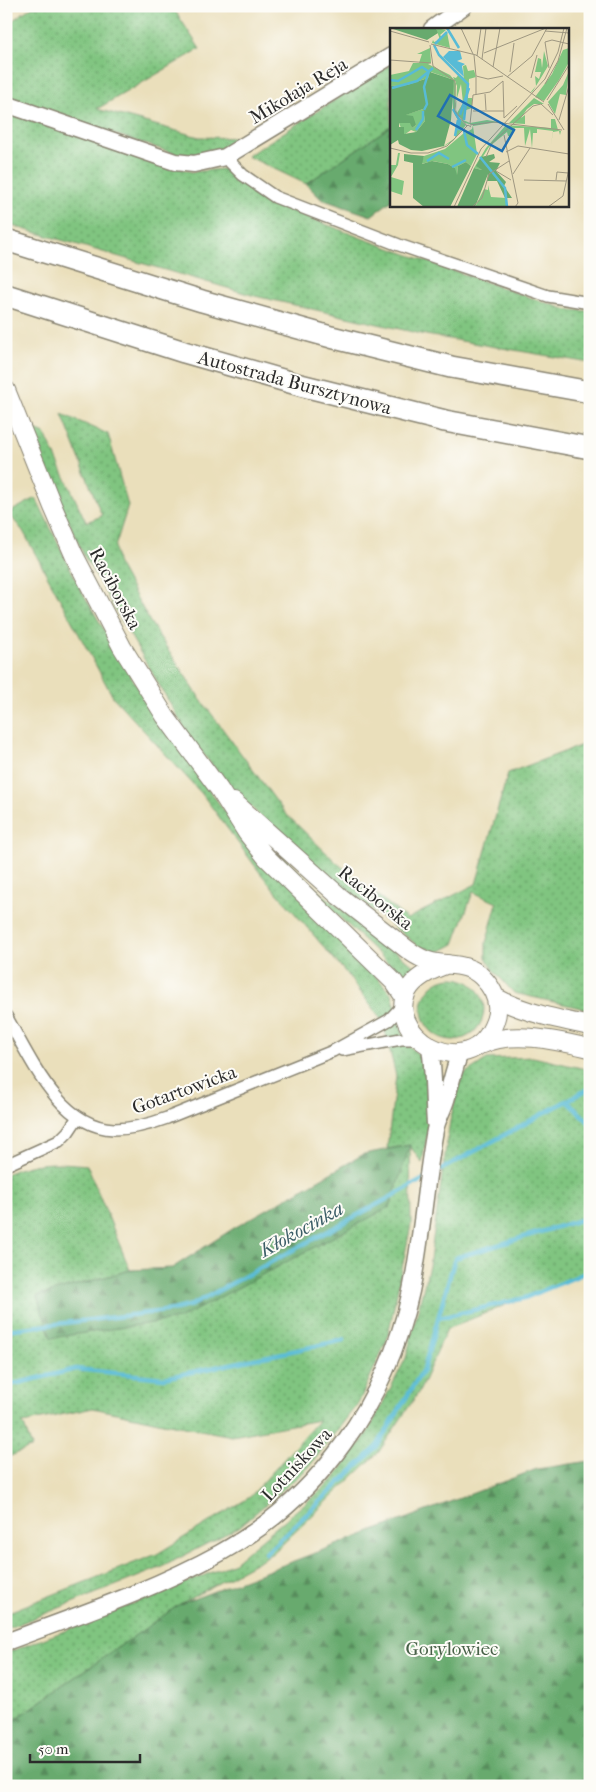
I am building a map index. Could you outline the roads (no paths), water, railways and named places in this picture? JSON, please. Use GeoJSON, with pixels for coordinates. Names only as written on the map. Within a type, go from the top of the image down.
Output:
{"type":"FeatureCollection","features":[{"type":"Feature","properties":{"kind":"highway"},"geometry":{"type":"LineString","coordinates":[[6,240],[202,301],[331,337],[451,368],[590,392]]}},
{"type":"Feature","properties":{"kind":"highway","name":"Autostrada Bursztynowa"},"geometry":{"type":"LineString","coordinates":[[6,296],[184,352],[300,385],[445,421],[590,448]]}},
{"type":"Feature","properties":{"kind":"main road"},"geometry":{"type":"LineString","coordinates":[[433,28],[464,6]]}},
{"type":"Feature","properties":{"kind":"main road","name":"Mikołaja Reja"},"geometry":{"type":"LineString","coordinates":[[6,104],[175,162],[194,164],[224,157],[390,57]]}},
{"type":"Feature","properties":{"kind":"main road","name":"Raciborska"},"geometry":{"type":"LineString","coordinates":[[6,390],[63,531],[106,617],[165,716],[219,788],[247,833],[266,857],[394,982],[404,1001]]}},
{"type":"Feature","properties":{"kind":"main road","name":"Raciborska"},"geometry":{"type":"LineString","coordinates":[[219,788],[339,896],[402,946],[426,960],[448,964]]}},
{"type":"Feature","properties":{"kind":"main road"},"geometry":{"type":"LineString","coordinates":[[584,1047],[554,1040],[506,1037],[492,1040],[460,1053],[443,1052],[425,1043],[408,1026],[403,1010],[404,1001],[408,989],[434,969],[448,964],[464,966],[482,977],[497,998],[550,1017],[590,1026]]}},
{"type":"Feature","properties":{"kind":"main road"},"geometry":{"type":"LineString","coordinates":[[483,1044],[490,1034],[498,1014],[497,998]]}},
{"type":"Feature","properties":{"kind":"main road","name":"Lotniskowa"},"geometry":{"type":"LineString","coordinates":[[425,1043],[433,1066],[433,1098],[436,1128]]}},
{"type":"Feature","properties":{"kind":"main road","name":"Lotniskowa"},"geometry":{"type":"LineString","coordinates":[[6,1642],[139,1591],[213,1557],[247,1537],[272,1519],[314,1480],[347,1439],[365,1412],[390,1362],[400,1334],[410,1294],[424,1218],[436,1128],[460,1053]]}},
{"type":"Feature","properties":{"kind":"street"},"geometry":{"type":"LineString","coordinates":[[224,157],[243,175],[275,197],[399,245],[548,296],[590,303]]}},
{"type":"Feature","properties":{"kind":"street","name":"Gotartowicka"},"geometry":{"type":"LineString","coordinates":[[6,1016],[48,1088],[66,1108],[78,1117],[113,1129],[151,1124],[333,1051],[389,1020],[404,1001]]}},
{"type":"Feature","properties":{"kind":"street","name":"Gotartowicka"},"geometry":{"type":"LineString","coordinates":[[333,1051],[401,1040],[425,1043]]}},
{"type":"Feature","properties":{"kind":"street"},"geometry":{"type":"LineString","coordinates":[[6,1165],[59,1141],[78,1117]]}},
{"type":"Feature","properties":{"kind":"waterway","name":"Kłokocinka"},"geometry":{"type":"LineString","coordinates":[[433,1174],[590,1088]]}},
{"type":"Feature","properties":{"kind":"waterway"},"geometry":{"type":"LineString","coordinates":[[567,1101],[590,1123]]}},
{"type":"Feature","properties":{"kind":"waterway","name":"Kłokocinka"},"geometry":{"type":"LineString","coordinates":[[6,1330],[173,1310],[192,1305],[424,1179]]}},
{"type":"Feature","properties":{"kind":"waterway"},"geometry":{"type":"LineString","coordinates":[[266,1553],[376,1448],[424,1368],[455,1258],[590,1217]]}},
{"type":"Feature","properties":{"kind":"waterway"},"geometry":{"type":"LineString","coordinates":[[439,1318],[525,1298],[590,1271]]}},
{"type":"Feature","properties":{"kind":"waterway"},"geometry":{"type":"LineString","coordinates":[[6,1386],[76,1369],[164,1378],[344,1340]]}},
{"type":"Feature","properties":{"kind":"park label","name":"Gorylowiec"},"geometry":{"type":"Point","coordinates":[452,1648]}}]}
